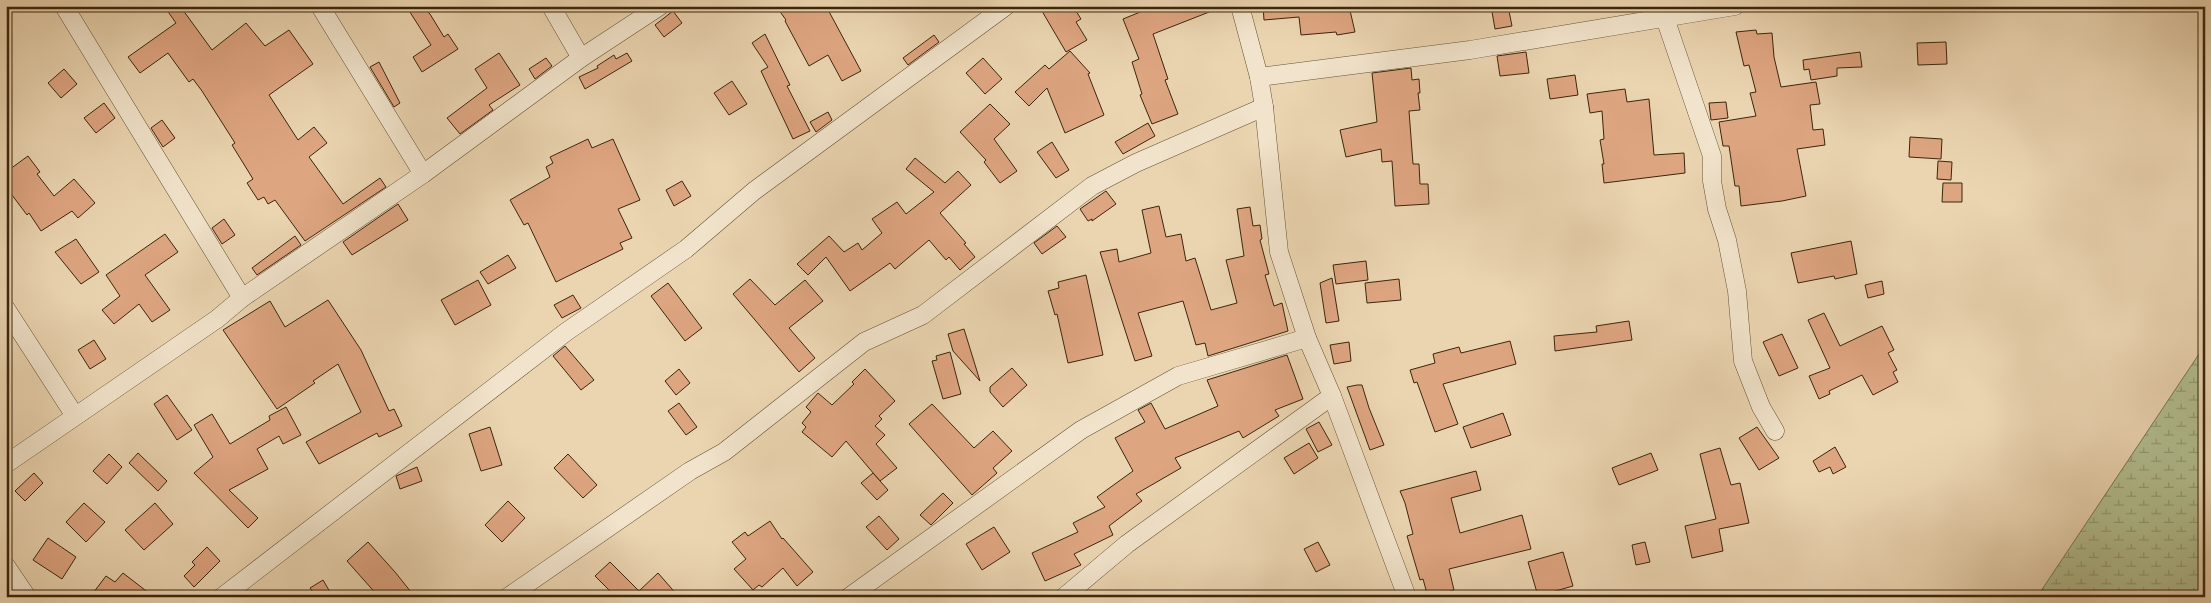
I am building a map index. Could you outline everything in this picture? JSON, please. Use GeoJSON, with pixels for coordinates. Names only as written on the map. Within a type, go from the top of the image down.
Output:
{"type":"FeatureCollection","features":[{"type":"Feature","properties":{"kind":"street"},"geometry":{"type":"LineString","coordinates":[[64,6],[242,298]]}},
{"type":"Feature","properties":{"kind":"street"},"geometry":{"type":"LineString","coordinates":[[320,6],[422,174]]}},
{"type":"Feature","properties":{"kind":"street"},"geometry":{"type":"LineString","coordinates":[[552,6],[581,58]]}},
{"type":"Feature","properties":{"kind":"street"},"geometry":{"type":"LineString","coordinates":[[6,464],[217,319],[242,298],[422,174],[581,58],[660,6]]}},
{"type":"Feature","properties":{"kind":"street"},"geometry":{"type":"LineString","coordinates":[[222,597],[566,332],[686,249],[754,191],[1006,6]]}},
{"type":"Feature","properties":{"kind":"street"},"geometry":{"type":"LineString","coordinates":[[1240,6],[1259,77],[1264,107],[1279,252],[1307,338],[1332,396],[1407,597]]}},
{"type":"Feature","properties":{"kind":"street"},"geometry":{"type":"LineString","coordinates":[[1259,77],[1470,50],[1735,6]]}},
{"type":"Feature","properties":{"kind":"street"},"geometry":{"type":"LineString","coordinates":[[1665,18],[1712,156],[1712,181],[1717,209],[1727,240],[1737,291],[1743,361],[1761,407],[1775,430]]}},
{"type":"Feature","properties":{"kind":"street"},"geometry":{"type":"LineString","coordinates":[[508,597],[690,471],[724,452],[864,342],[922,315],[1092,186],[1136,163],[1264,107]]}},
{"type":"Feature","properties":{"kind":"street"},"geometry":{"type":"LineString","coordinates":[[6,309],[75,416]]}},
{"type":"Feature","properties":{"kind":"street"},"geometry":{"type":"LineString","coordinates":[[850,597],[1080,430],[1178,376],[1307,338]]}},
{"type":"Feature","properties":{"kind":"street"},"geometry":{"type":"LineString","coordinates":[[1064,597],[1127,544],[1332,396]]}},
{"type":"Feature","properties":{"kind":"street"},"geometry":{"type":"LineString","coordinates":[[6,566],[27,597]]}},
{"type":"Feature","properties":{"kind":"green space"},"geometry":{"type":"Polygon","coordinates":[[[2205,345],[2205,597],[2037,597],[2205,345]]]}},
{"type":"Feature","properties":{"kind":"building"},"geometry":{"type":"Polygon","coordinates":[[[164,6],[180,6],[212,50],[246,23],[265,46],[289,30],[313,64],[269,95],[298,140],[314,127],[327,143],[309,157],[343,204],[380,178],[386,187],[305,241],[275,200],[268,204],[264,197],[258,200],[247,183],[253,179],[232,145],[235,143],[202,91],[193,79],[189,82],[168,53],[140,73],[128,57],[176,23],[164,6]]]}},
{"type":"Feature","properties":{"kind":"building"},"geometry":{"type":"Polygon","coordinates":[[[406,6],[421,6],[430,14],[444,37],[448,34],[458,49],[422,72],[413,57],[431,45],[406,6]]]}},
{"type":"Feature","properties":{"kind":"building"},"geometry":{"type":"Polygon","coordinates":[[[776,6],[826,6],[861,71],[842,81],[828,55],[809,66],[786,20],[776,6]]]}},
{"type":"Feature","properties":{"kind":"building"},"geometry":{"type":"Polygon","coordinates":[[[1039,6],[1073,6],[1081,19],[1076,22],[1087,40],[1066,52],[1039,6]]]}},
{"type":"Feature","properties":{"kind":"building"},"geometry":{"type":"Polygon","coordinates":[[[1155,6],[1222,7],[1153,34],[1168,79],[1165,80],[1178,114],[1152,124],[1140,95],[1142,94],[1132,62],[1139,59],[1123,19],[1155,6]]]}},
{"type":"Feature","properties":{"kind":"building"},"geometry":{"type":"Polygon","coordinates":[[[1263,6],[1349,6],[1355,32],[1337,35],[1336,32],[1301,35],[1299,17],[1264,20],[1263,6]]]}},
{"type":"Feature","properties":{"kind":"building"},"geometry":{"type":"Polygon","coordinates":[[[1491,6],[1508,6],[1512,26],[1495,29],[1491,6]]]}},
{"type":"Feature","properties":{"kind":"building"},"geometry":{"type":"Polygon","coordinates":[[[673,11],[682,23],[664,37],[655,25],[673,11]]]}},
{"type":"Feature","properties":{"kind":"building"},"geometry":{"type":"Polygon","coordinates":[[[1756,30],[1757,34],[1772,33],[1774,57],[1781,87],[1816,82],[1820,104],[1810,105],[1813,130],[1823,129],[1825,145],[1797,149],[1806,196],[1741,206],[1739,186],[1735,186],[1729,146],[1723,146],[1719,122],[1756,116],[1750,93],[1756,92],[1749,65],[1744,66],[1736,32],[1756,30]]]}},
{"type":"Feature","properties":{"kind":"building"},"geometry":{"type":"Polygon","coordinates":[[[765,34],[790,85],[787,86],[810,131],[793,139],[761,71],[768,67],[752,43],[765,34]]]}},
{"type":"Feature","properties":{"kind":"building"},"geometry":{"type":"Polygon","coordinates":[[[934,35],[939,42],[908,65],[903,58],[934,35]]]}},
{"type":"Feature","properties":{"kind":"building"},"geometry":{"type":"Polygon","coordinates":[[[1946,42],[1947,64],[1918,65],[1917,43],[1946,42]]]}},
{"type":"Feature","properties":{"kind":"building"},"geometry":{"type":"Polygon","coordinates":[[[1070,51],[1090,73],[1088,74],[1104,115],[1065,133],[1047,88],[1029,106],[1015,92],[1045,65],[1049,69],[1070,51]]]}},
{"type":"Feature","properties":{"kind":"building"},"geometry":{"type":"Polygon","coordinates":[[[1526,52],[1529,73],[1500,76],[1497,56],[1526,52]]]}},
{"type":"Feature","properties":{"kind":"building"},"geometry":{"type":"Polygon","coordinates":[[[1860,52],[1862,67],[1837,68],[1837,76],[1811,80],[1809,69],[1804,70],[1803,60],[1860,52]]]}},
{"type":"Feature","properties":{"kind":"building"},"geometry":{"type":"Polygon","coordinates":[[[499,53],[520,85],[489,105],[493,110],[460,134],[447,118],[487,88],[475,69],[499,53]]]}},
{"type":"Feature","properties":{"kind":"building"},"geometry":{"type":"Polygon","coordinates":[[[627,53],[632,61],[585,89],[579,77],[598,68],[597,66],[614,55],[616,59],[627,53]]]}},
{"type":"Feature","properties":{"kind":"building"},"geometry":{"type":"Polygon","coordinates":[[[546,58],[552,66],[535,79],[529,69],[546,58]]]}},
{"type":"Feature","properties":{"kind":"building"},"geometry":{"type":"Polygon","coordinates":[[[983,58],[1002,79],[985,94],[966,73],[983,58]]]}},
{"type":"Feature","properties":{"kind":"building"},"geometry":{"type":"Polygon","coordinates":[[[379,62],[400,103],[394,107],[370,67],[379,62]]]}},
{"type":"Feature","properties":{"kind":"building"},"geometry":{"type":"Polygon","coordinates":[[[1411,68],[1412,80],[1419,79],[1420,93],[1418,93],[1420,110],[1409,111],[1413,164],[1419,164],[1420,184],[1428,184],[1429,204],[1395,206],[1392,161],[1382,162],[1381,149],[1346,157],[1340,130],[1377,122],[1372,73],[1411,68]]]}},
{"type":"Feature","properties":{"kind":"building"},"geometry":{"type":"Polygon","coordinates":[[[64,69],[77,84],[61,98],[48,83],[64,69]]]}},
{"type":"Feature","properties":{"kind":"building"},"geometry":{"type":"Polygon","coordinates":[[[1575,75],[1578,95],[1550,99],[1547,79],[1575,75]]]}},
{"type":"Feature","properties":{"kind":"building"},"geometry":{"type":"Polygon","coordinates":[[[732,81],[747,104],[729,115],[714,93],[732,81]]]}},
{"type":"Feature","properties":{"kind":"building"},"geometry":{"type":"Polygon","coordinates":[[[1625,89],[1627,102],[1649,99],[1654,155],[1684,153],[1685,173],[1604,183],[1602,164],[1604,164],[1600,140],[1604,139],[1602,111],[1590,113],[1587,94],[1625,89]]]}},
{"type":"Feature","properties":{"kind":"building"},"geometry":{"type":"Polygon","coordinates":[[[1726,102],[1728,118],[1711,120],[1709,103],[1726,102]]]}},
{"type":"Feature","properties":{"kind":"building"},"geometry":{"type":"Polygon","coordinates":[[[104,103],[115,118],[96,133],[84,118],[104,103]]]}},
{"type":"Feature","properties":{"kind":"building"},"geometry":{"type":"Polygon","coordinates":[[[990,104],[1010,124],[994,139],[1017,171],[1000,183],[984,162],[986,160],[960,132],[990,104]]]}},
{"type":"Feature","properties":{"kind":"building"},"geometry":{"type":"Polygon","coordinates":[[[828,112],[832,120],[816,132],[810,122],[828,112]]]}},
{"type":"Feature","properties":{"kind":"building"},"geometry":{"type":"Polygon","coordinates":[[[162,120],[175,138],[163,147],[151,128],[162,120]]]}},
{"type":"Feature","properties":{"kind":"building"},"geometry":{"type":"Polygon","coordinates":[[[1148,123],[1155,136],[1123,154],[1115,142],[1148,123]]]}},
{"type":"Feature","properties":{"kind":"building"},"geometry":{"type":"Polygon","coordinates":[[[1910,137],[1942,139],[1941,159],[1909,157],[1910,137]]]}},
{"type":"Feature","properties":{"kind":"building"},"geometry":{"type":"Polygon","coordinates":[[[588,139],[592,148],[613,139],[640,200],[618,209],[632,238],[620,243],[623,249],[556,282],[528,223],[524,225],[510,200],[550,177],[546,167],[553,163],[550,157],[588,139]]]}},
{"type":"Feature","properties":{"kind":"building"},"geometry":{"type":"Polygon","coordinates":[[[1052,142],[1069,170],[1056,178],[1037,152],[1052,142]]]}},
{"type":"Feature","properties":{"kind":"building"},"geometry":{"type":"Polygon","coordinates":[[[28,156],[40,172],[37,174],[54,196],[74,179],[95,203],[78,218],[72,211],[41,231],[29,213],[27,215],[6,187],[6,172],[28,156]]]}},
{"type":"Feature","properties":{"kind":"building"},"geometry":{"type":"Polygon","coordinates":[[[915,158],[945,183],[958,171],[971,185],[940,213],[966,243],[964,244],[975,257],[960,270],[949,257],[946,260],[929,240],[895,269],[890,263],[850,291],[826,257],[808,275],[797,264],[829,236],[844,252],[858,243],[862,250],[882,233],[872,219],[897,202],[906,214],[934,192],[906,169],[915,158]]]}},
{"type":"Feature","properties":{"kind":"building"},"geometry":{"type":"Polygon","coordinates":[[[1938,161],[1952,162],[1951,180],[1937,179],[1938,161]]]}},
{"type":"Feature","properties":{"kind":"building"},"geometry":{"type":"Polygon","coordinates":[[[682,181],[691,196],[674,206],[666,190],[682,181]]]}},
{"type":"Feature","properties":{"kind":"building"},"geometry":{"type":"Polygon","coordinates":[[[1943,183],[1962,183],[1962,202],[1942,202],[1943,183]]]}},
{"type":"Feature","properties":{"kind":"building"},"geometry":{"type":"Polygon","coordinates":[[[1106,191],[1116,204],[1092,221],[1092,219],[1088,221],[1080,209],[1106,191]]]}},
{"type":"Feature","properties":{"kind":"building"},"geometry":{"type":"Polygon","coordinates":[[[398,204],[408,220],[352,255],[343,242],[398,204]]]}},
{"type":"Feature","properties":{"kind":"building"},"geometry":{"type":"Polygon","coordinates":[[[1159,206],[1166,237],[1181,234],[1186,261],[1195,258],[1211,310],[1237,303],[1226,260],[1244,256],[1237,209],[1250,207],[1253,226],[1260,225],[1262,239],[1260,240],[1269,274],[1265,275],[1274,306],[1282,303],[1288,331],[1208,356],[1205,343],[1196,345],[1183,301],[1138,313],[1152,356],[1135,361],[1100,252],[1117,249],[1119,262],[1151,253],[1142,210],[1159,206]]]}},
{"type":"Feature","properties":{"kind":"building"},"geometry":{"type":"Polygon","coordinates":[[[224,219],[235,235],[222,244],[212,228],[224,219]]]}},
{"type":"Feature","properties":{"kind":"building"},"geometry":{"type":"Polygon","coordinates":[[[1057,226],[1066,237],[1042,254],[1034,243],[1057,226]]]}},
{"type":"Feature","properties":{"kind":"building"},"geometry":{"type":"Polygon","coordinates":[[[165,234],[178,252],[145,275],[170,310],[152,322],[139,304],[114,324],[102,310],[120,296],[106,275],[165,234]]]}},
{"type":"Feature","properties":{"kind":"building"},"geometry":{"type":"Polygon","coordinates":[[[295,236],[301,245],[257,275],[252,268],[295,236]]]}},
{"type":"Feature","properties":{"kind":"building"},"geometry":{"type":"Polygon","coordinates":[[[76,239],[99,272],[81,284],[55,252],[76,239]]]}},
{"type":"Feature","properties":{"kind":"building"},"geometry":{"type":"Polygon","coordinates":[[[1851,241],[1857,274],[1835,279],[1834,276],[1798,283],[1791,253],[1851,241]]]}},
{"type":"Feature","properties":{"kind":"building"},"geometry":{"type":"Polygon","coordinates":[[[508,255],[516,268],[488,284],[480,272],[508,255]]]}},
{"type":"Feature","properties":{"kind":"building"},"geometry":{"type":"Polygon","coordinates":[[[1366,261],[1368,280],[1336,284],[1333,265],[1366,261]]]}},
{"type":"Feature","properties":{"kind":"building"},"geometry":{"type":"Polygon","coordinates":[[[1086,275],[1103,355],[1068,363],[1057,314],[1055,315],[1048,291],[1059,288],[1058,282],[1086,275]]]}},
{"type":"Feature","properties":{"kind":"building"},"geometry":{"type":"Polygon","coordinates":[[[1332,278],[1339,321],[1326,323],[1320,283],[1332,278]]]}},
{"type":"Feature","properties":{"kind":"building"},"geometry":{"type":"Polygon","coordinates":[[[750,279],[775,305],[805,280],[823,301],[789,328],[815,358],[799,372],[733,294],[750,279]]]}},
{"type":"Feature","properties":{"kind":"building"},"geometry":{"type":"Polygon","coordinates":[[[1399,279],[1401,300],[1367,303],[1365,283],[1399,279]]]}},
{"type":"Feature","properties":{"kind":"building"},"geometry":{"type":"Polygon","coordinates":[[[478,280],[491,305],[455,325],[441,300],[478,280]]]}},
{"type":"Feature","properties":{"kind":"building"},"geometry":{"type":"Polygon","coordinates":[[[1882,281],[1884,294],[1868,298],[1865,285],[1882,281]]]}},
{"type":"Feature","properties":{"kind":"building"},"geometry":{"type":"Polygon","coordinates":[[[668,283],[702,328],[685,341],[651,296],[668,283]]]}},
{"type":"Feature","properties":{"kind":"building"},"geometry":{"type":"Polygon","coordinates":[[[573,295],[581,308],[562,318],[554,305],[573,295]]]}},
{"type":"Feature","properties":{"kind":"building"},"geometry":{"type":"Polygon","coordinates":[[[328,300],[361,350],[389,411],[394,409],[402,426],[379,437],[377,433],[319,464],[306,442],[361,412],[338,364],[313,381],[315,383],[277,409],[223,330],[270,301],[285,327],[328,300]]]}},
{"type":"Feature","properties":{"kind":"building"},"geometry":{"type":"Polygon","coordinates":[[[1824,313],[1840,346],[1882,326],[1894,350],[1888,353],[1897,370],[1893,372],[1898,382],[1873,395],[1862,375],[1829,391],[1830,394],[1819,399],[1809,376],[1830,368],[1808,320],[1824,313]]]}},
{"type":"Feature","properties":{"kind":"building"},"geometry":{"type":"Polygon","coordinates":[[[1629,321],[1632,340],[1555,351],[1554,336],[1597,332],[1596,326],[1629,321]]]}},
{"type":"Feature","properties":{"kind":"building"},"geometry":{"type":"Polygon","coordinates":[[[964,329],[980,381],[953,351],[948,334],[964,329]]]}},
{"type":"Feature","properties":{"kind":"building"},"geometry":{"type":"Polygon","coordinates":[[[1782,334],[1798,368],[1779,376],[1763,342],[1782,334]]]}},
{"type":"Feature","properties":{"kind":"building"},"geometry":{"type":"Polygon","coordinates":[[[94,340],[106,359],[90,369],[78,350],[94,340]]]}},
{"type":"Feature","properties":{"kind":"building"},"geometry":{"type":"Polygon","coordinates":[[[1510,341],[1516,364],[1443,384],[1458,424],[1435,432],[1417,382],[1414,383],[1410,370],[1435,363],[1433,354],[1459,347],[1461,353],[1510,341]]]}},
{"type":"Feature","properties":{"kind":"building"},"geometry":{"type":"Polygon","coordinates":[[[1349,342],[1351,361],[1334,364],[1330,345],[1349,342]]]}},
{"type":"Feature","properties":{"kind":"building"},"geometry":{"type":"Polygon","coordinates":[[[565,346],[594,380],[581,390],[553,356],[565,346]]]}},
{"type":"Feature","properties":{"kind":"building"},"geometry":{"type":"Polygon","coordinates":[[[950,352],[961,394],[943,399],[932,361],[937,360],[936,356],[950,352]]]}},
{"type":"Feature","properties":{"kind":"building"},"geometry":{"type":"Polygon","coordinates":[[[1287,355],[1303,399],[1275,410],[1279,416],[1243,438],[1239,431],[1175,458],[1181,468],[1136,494],[1142,501],[1109,526],[1113,535],[1074,554],[1081,565],[1045,581],[1032,553],[1078,532],[1073,523],[1105,507],[1097,497],[1133,471],[1115,438],[1145,422],[1138,410],[1151,403],[1165,429],[1218,406],[1207,380],[1287,355]]]}},
{"type":"Feature","properties":{"kind":"building"},"geometry":{"type":"Polygon","coordinates":[[[1012,368],[1027,385],[1003,407],[990,392],[990,387],[1012,368]]]}},
{"type":"Feature","properties":{"kind":"building"},"geometry":{"type":"Polygon","coordinates":[[[679,369],[690,383],[676,395],[665,381],[679,369]]]}},
{"type":"Feature","properties":{"kind":"building"},"geometry":{"type":"Polygon","coordinates":[[[865,369],[895,401],[879,416],[882,419],[875,426],[885,435],[876,444],[897,468],[880,481],[846,441],[832,457],[802,432],[806,427],[802,423],[811,412],[806,407],[818,393],[832,405],[854,384],[852,382],[865,369]]]}},
{"type":"Feature","properties":{"kind":"building"},"geometry":{"type":"Polygon","coordinates":[[[1362,385],[1384,445],[1370,450],[1347,387],[1362,385]]]}},
{"type":"Feature","properties":{"kind":"building"},"geometry":{"type":"Polygon","coordinates":[[[167,395],[192,430],[177,440],[154,404],[167,395]]]}},
{"type":"Feature","properties":{"kind":"building"},"geometry":{"type":"Polygon","coordinates":[[[679,403],[697,427],[686,435],[668,411],[679,403]]]}},
{"type":"Feature","properties":{"kind":"building"},"geometry":{"type":"Polygon","coordinates":[[[932,404],[974,448],[993,431],[1012,451],[993,468],[997,473],[972,495],[909,424],[932,404]]]}},
{"type":"Feature","properties":{"kind":"building"},"geometry":{"type":"Polygon","coordinates":[[[286,407],[301,435],[283,444],[279,436],[257,449],[268,469],[229,490],[258,518],[248,528],[194,473],[213,457],[194,425],[212,414],[230,444],[270,420],[269,416],[286,407]]]}},
{"type":"Feature","properties":{"kind":"building"},"geometry":{"type":"Polygon","coordinates":[[[1503,413],[1511,435],[1471,448],[1463,427],[1503,413]]]}},
{"type":"Feature","properties":{"kind":"building"},"geometry":{"type":"Polygon","coordinates":[[[1319,422],[1332,445],[1318,452],[1306,429],[1319,422]]]}},
{"type":"Feature","properties":{"kind":"building"},"geometry":{"type":"Polygon","coordinates":[[[490,427],[502,465],[481,471],[469,434],[490,427]]]}},
{"type":"Feature","properties":{"kind":"building"},"geometry":{"type":"Polygon","coordinates":[[[1757,427],[1779,458],[1759,470],[1739,438],[1757,427]]]}},
{"type":"Feature","properties":{"kind":"building"},"geometry":{"type":"Polygon","coordinates":[[[1309,443],[1318,458],[1294,474],[1284,458],[1309,443]]]}},
{"type":"Feature","properties":{"kind":"building"},"geometry":{"type":"Polygon","coordinates":[[[1835,447],[1846,467],[1833,474],[1830,467],[1819,472],[1813,461],[1835,447]]]}},
{"type":"Feature","properties":{"kind":"building"},"geometry":{"type":"Polygon","coordinates":[[[1720,448],[1731,485],[1740,483],[1749,523],[1719,529],[1723,551],[1692,558],[1685,526],[1716,519],[1700,454],[1720,448]]]}},
{"type":"Feature","properties":{"kind":"building"},"geometry":{"type":"Polygon","coordinates":[[[138,453],[167,481],[158,491],[129,463],[138,453]]]}},
{"type":"Feature","properties":{"kind":"building"},"geometry":{"type":"Polygon","coordinates":[[[1651,453],[1658,470],[1619,485],[1612,468],[1651,453]]]}},
{"type":"Feature","properties":{"kind":"building"},"geometry":{"type":"Polygon","coordinates":[[[109,454],[122,467],[107,484],[93,471],[109,454]]]}},
{"type":"Feature","properties":{"kind":"building"},"geometry":{"type":"Polygon","coordinates":[[[568,454],[597,485],[583,498],[554,468],[568,454]]]}},
{"type":"Feature","properties":{"kind":"building"},"geometry":{"type":"Polygon","coordinates":[[[417,467],[422,481],[400,489],[396,476],[417,467]]]}},
{"type":"Feature","properties":{"kind":"building"},"geometry":{"type":"Polygon","coordinates":[[[1476,471],[1481,490],[1451,498],[1460,533],[1522,515],[1531,549],[1449,569],[1454,590],[1428,597],[1423,579],[1420,580],[1407,536],[1413,534],[1400,491],[1476,471]]]}},
{"type":"Feature","properties":{"kind":"building"},"geometry":{"type":"Polygon","coordinates":[[[34,473],[43,483],[25,501],[15,491],[34,473]]]}},
{"type":"Feature","properties":{"kind":"building"},"geometry":{"type":"Polygon","coordinates":[[[873,473],[888,490],[877,500],[861,483],[873,473]]]}},
{"type":"Feature","properties":{"kind":"building"},"geometry":{"type":"Polygon","coordinates":[[[943,493],[953,503],[931,525],[920,515],[943,493]]]}},
{"type":"Feature","properties":{"kind":"building"},"geometry":{"type":"Polygon","coordinates":[[[508,501],[525,518],[502,542],[485,525],[508,501]]]}},
{"type":"Feature","properties":{"kind":"building"},"geometry":{"type":"Polygon","coordinates":[[[84,503],[105,522],[86,542],[66,522],[84,503]]]}},
{"type":"Feature","properties":{"kind":"building"},"geometry":{"type":"Polygon","coordinates":[[[155,503],[173,524],[144,550],[125,530],[155,503]]]}},
{"type":"Feature","properties":{"kind":"building"},"geometry":{"type":"Polygon","coordinates":[[[879,516],[899,539],[887,550],[866,527],[879,516]]]}},
{"type":"Feature","properties":{"kind":"building"},"geometry":{"type":"Polygon","coordinates":[[[770,521],[782,539],[813,572],[797,586],[783,568],[762,587],[759,585],[753,590],[734,569],[746,559],[732,542],[745,532],[748,536],[770,521]]]}},
{"type":"Feature","properties":{"kind":"building"},"geometry":{"type":"Polygon","coordinates":[[[994,527],[1010,552],[982,570],[966,544],[994,527]]]}},
{"type":"Feature","properties":{"kind":"building"},"geometry":{"type":"Polygon","coordinates":[[[48,538],[76,557],[62,579],[33,560],[48,538]]]}},
{"type":"Feature","properties":{"kind":"building"},"geometry":{"type":"Polygon","coordinates":[[[368,542],[415,597],[379,597],[347,561],[368,542]]]}},
{"type":"Feature","properties":{"kind":"building"},"geometry":{"type":"Polygon","coordinates":[[[1318,542],[1330,565],[1316,572],[1304,549],[1318,542]]]}},
{"type":"Feature","properties":{"kind":"building"},"geometry":{"type":"Polygon","coordinates":[[[1645,542],[1650,562],[1636,565],[1632,545],[1645,542]]]}},
{"type":"Feature","properties":{"kind":"building"},"geometry":{"type":"Polygon","coordinates":[[[207,547],[220,561],[194,587],[184,576],[195,565],[192,562],[207,547]]]}},
{"type":"Feature","properties":{"kind":"building"},"geometry":{"type":"Polygon","coordinates":[[[1563,552],[1573,586],[1538,596],[1528,562],[1563,552]]]}},
{"type":"Feature","properties":{"kind":"building"},"geometry":{"type":"Polygon","coordinates":[[[610,562],[639,591],[658,573],[679,597],[616,597],[595,576],[610,562]]]}},
{"type":"Feature","properties":{"kind":"building"},"geometry":{"type":"Polygon","coordinates":[[[123,573],[154,597],[90,597],[106,576],[115,582],[123,573]]]}},
{"type":"Feature","properties":{"kind":"building"},"geometry":{"type":"Polygon","coordinates":[[[323,580],[333,597],[316,597],[310,588],[323,580]]]}}]}
